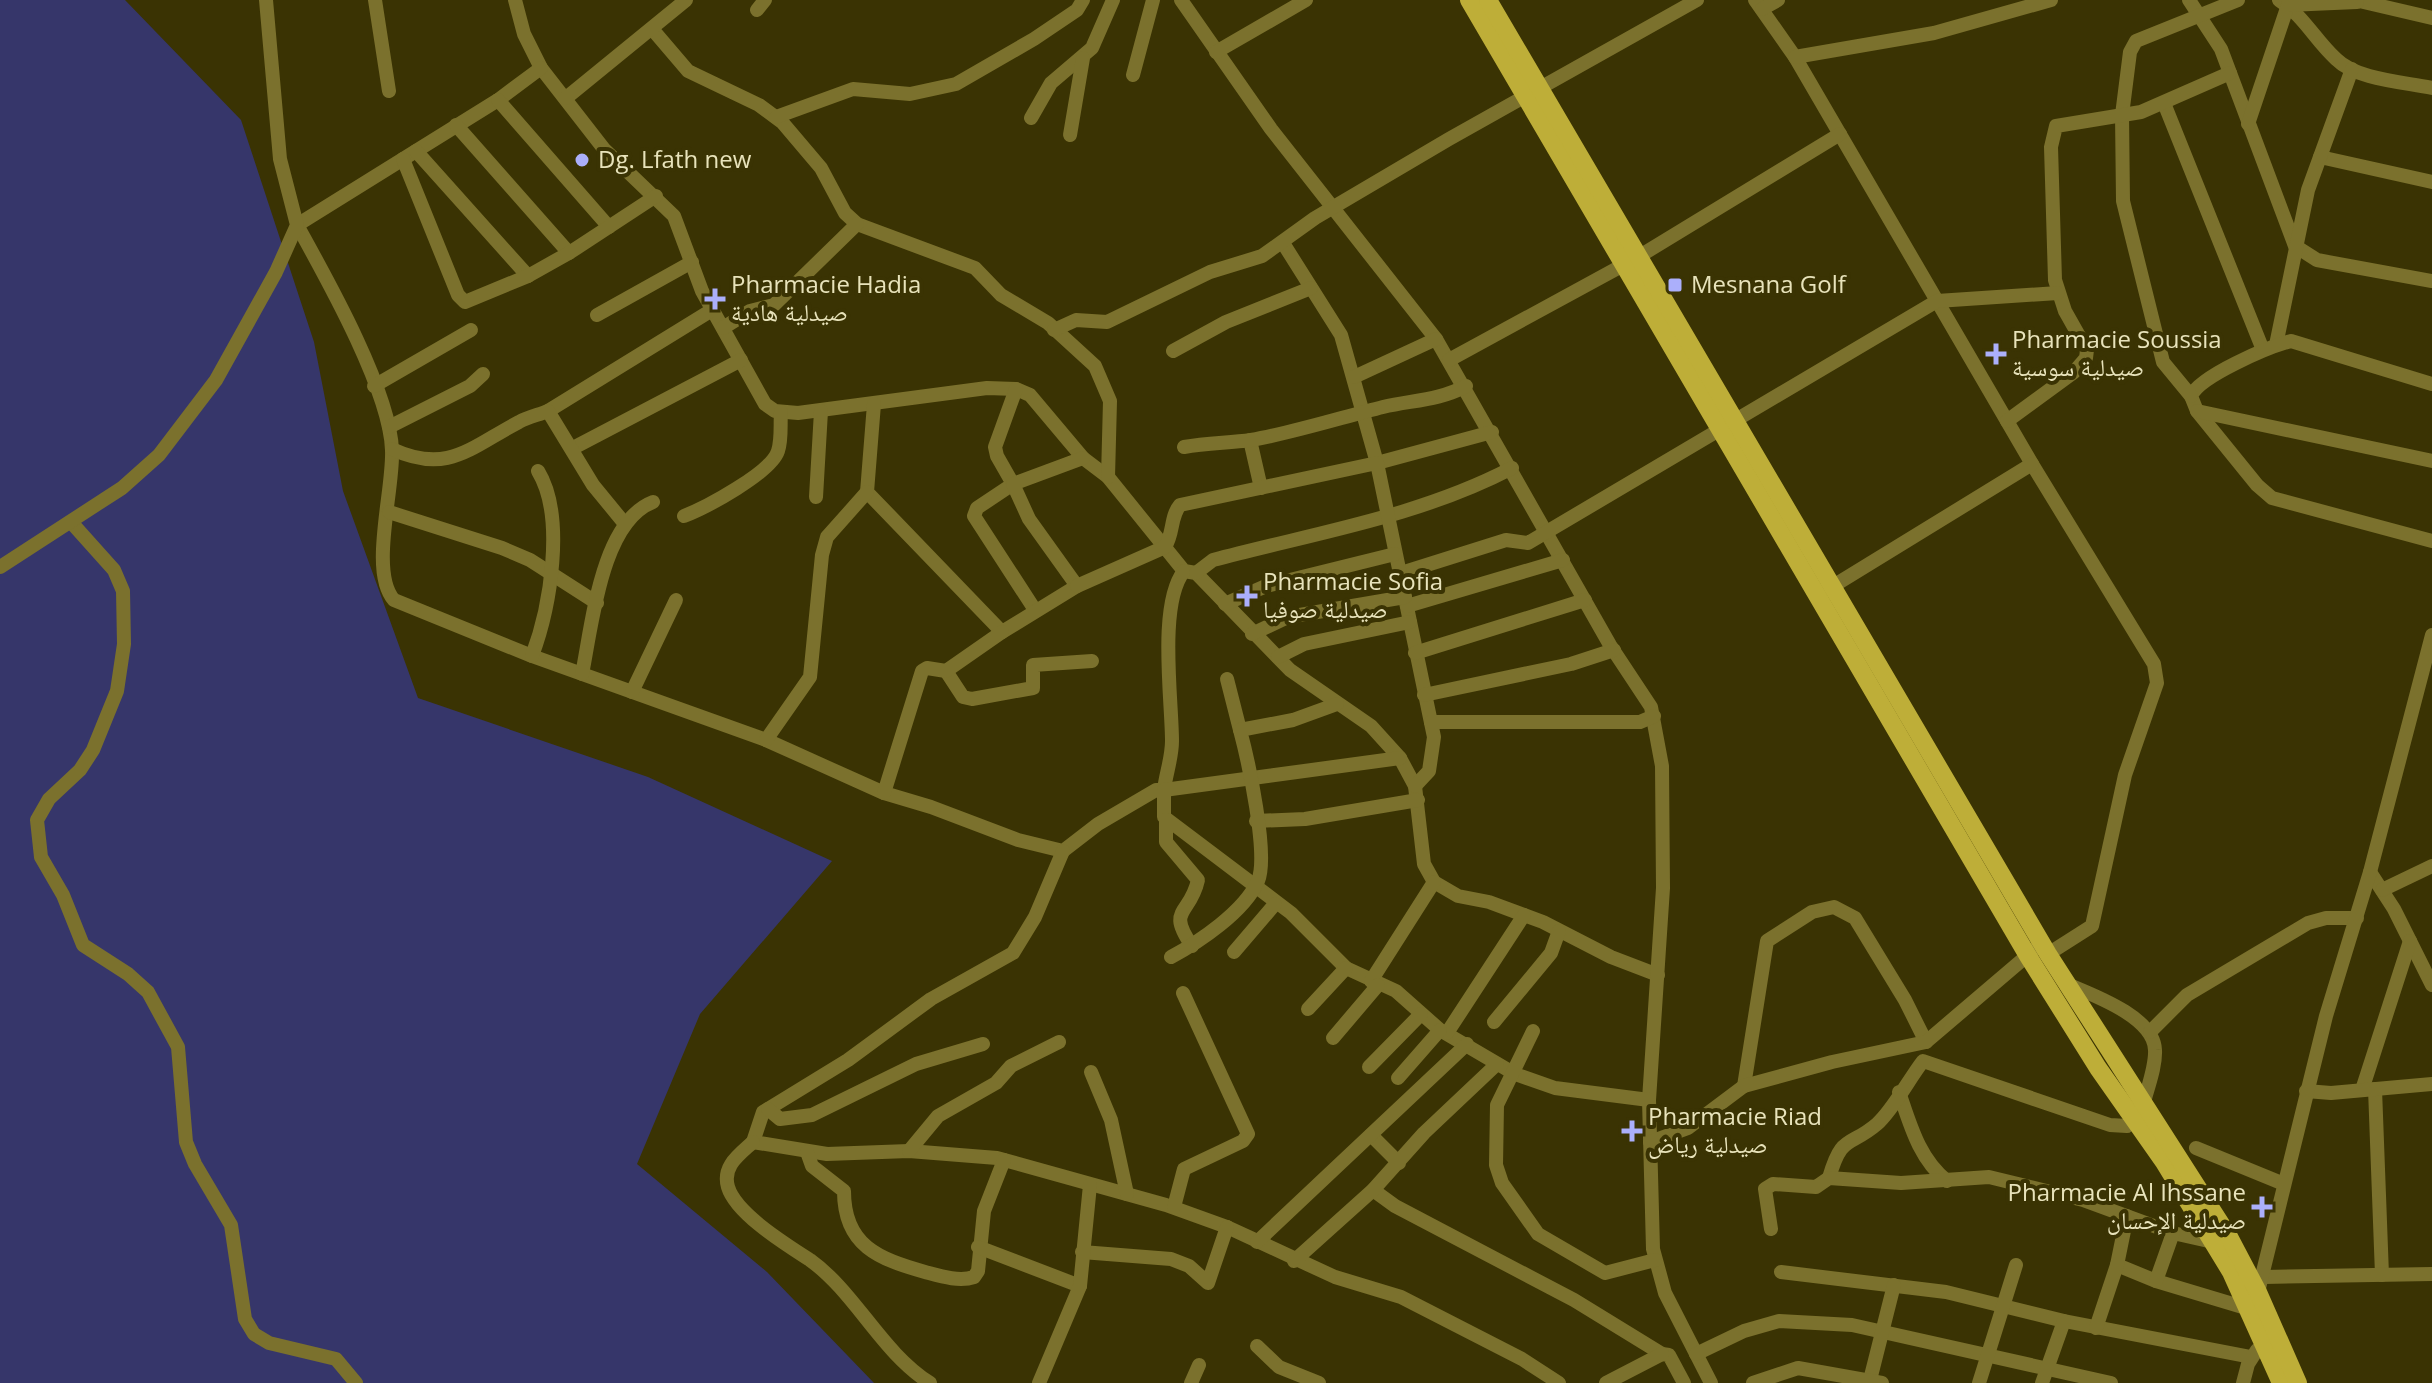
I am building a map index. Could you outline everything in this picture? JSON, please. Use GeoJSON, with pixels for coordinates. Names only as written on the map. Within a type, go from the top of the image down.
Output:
{"type":"FeatureCollection","features":[{"type":"Feature","properties":{"kind":"main road"},"geometry":{"type":"LineString","coordinates":[[1469,0],[1534,93]]}},
{"type":"Feature","properties":{"kind":"main road"},"geometry":{"type":"LineString","coordinates":[[1488,0],[1534,93],[2039,951],[2098,1068],[2141,1111],[2261,1285],[2264,1346]]}},
{"type":"Feature","properties":{"kind":"main road"},"geometry":{"type":"LineString","coordinates":[[2039,951],[2066,984],[2141,1111],[2213,1242],[2264,1346],[2287,1382]]}},
{"type":"Feature","properties":{"kind":"street"},"geometry":{"type":"LineString","coordinates":[[266,0],[280,159],[297,225],[325,275],[389,427],[392,449],[382,576],[394,600],[532,656],[766,740],[884,793],[1018,840],[1063,851]]}},
{"type":"Feature","properties":{"kind":"street"},"geometry":{"type":"LineString","coordinates":[[375,0],[389,91]]}},
{"type":"Feature","properties":{"kind":"street"},"geometry":{"type":"LineString","coordinates":[[515,0],[524,34],[541,68],[604,149],[674,216],[712,310],[765,404],[781,412],[821,411],[987,388],[1016,389],[1030,395],[1083,458],[1108,477],[1165,547],[1252,634],[1337,704],[1371,726],[1400,758],[1416,793],[1424,864],[1434,882],[1458,896],[1496,904],[1524,915],[1658,975]]}},
{"type":"Feature","properties":{"kind":"street"},"geometry":{"type":"LineString","coordinates":[[566,98],[686,0]]}},
{"type":"Feature","properties":{"kind":"street"},"geometry":{"type":"LineString","coordinates":[[776,117],[853,89],[910,94],[956,84],[1034,39],[1077,10],[1083,0]]}},
{"type":"Feature","properties":{"kind":"street"},"geometry":{"type":"LineString","coordinates":[[1031,118],[1051,83],[1092,48],[1113,0]]}},
{"type":"Feature","properties":{"kind":"street"},"geometry":{"type":"LineString","coordinates":[[1133,75],[1153,0]]}},
{"type":"Feature","properties":{"kind":"street"},"geometry":{"type":"LineString","coordinates":[[1181,0],[1216,52],[1436,339],[1466,386],[1585,600],[1637,682],[1654,716],[1661,757],[1663,834],[1658,975],[1649,1100],[1655,1260],[1665,1293],[1711,1383]]}},
{"type":"Feature","properties":{"kind":"street"},"geometry":{"type":"LineString","coordinates":[[1216,52],[1306,0]]}},
{"type":"Feature","properties":{"kind":"street"},"geometry":{"type":"LineString","coordinates":[[1054,330],[1076,320],[1107,322],[1210,272],[1262,256],[1333,207],[1697,0]]}},
{"type":"Feature","properties":{"kind":"street"},"geometry":{"type":"LineString","coordinates":[[1650,1142],[1688,1128],[1744,1086],[1832,1062],[1919,1044],[2039,951],[2092,926],[2125,775],[2157,683],[2154,664],[2032,464],[1795,57],[1758,4],[1778,0]]}},
{"type":"Feature","properties":{"kind":"street"},"geometry":{"type":"LineString","coordinates":[[1795,57],[1934,33],[2051,0]]}},
{"type":"Feature","properties":{"kind":"street"},"geometry":{"type":"LineString","coordinates":[[2189,0],[2212,32],[2230,73],[2295,246],[2317,260],[2432,281]]}},
{"type":"Feature","properties":{"kind":"street"},"geometry":{"type":"LineString","coordinates":[[2238,0],[2136,41],[2130,52],[2122,115],[2123,201],[2163,362],[2191,396],[2197,411],[2257,485],[2272,498],[2432,541]]}},
{"type":"Feature","properties":{"kind":"street"},"geometry":{"type":"LineString","coordinates":[[2284,3],[2356,1],[2432,18]]}},
{"type":"Feature","properties":{"kind":"street"},"geometry":{"type":"LineString","coordinates":[[2284,3],[2337,61],[2352,69],[2432,88]]}},
{"type":"Feature","properties":{"kind":"street"},"geometry":{"type":"LineString","coordinates":[[2248,124],[2284,3]]}},
{"type":"Feature","properties":{"kind":"street"},"geometry":{"type":"LineString","coordinates":[[653,30],[688,71],[759,105],[776,117],[821,168],[845,213],[857,224],[975,268],[1011,303],[1048,323],[1095,366],[1108,388],[1111,412],[1108,477]]}},
{"type":"Feature","properties":{"kind":"street"},"geometry":{"type":"LineString","coordinates":[[1070,135],[1083,57]]}},
{"type":"Feature","properties":{"kind":"street"},"geometry":{"type":"LineString","coordinates":[[0,567],[138,475],[198,408],[254,314],[297,225],[498,100],[541,68]]}},
{"type":"Feature","properties":{"kind":"street"},"geometry":{"type":"LineString","coordinates":[[2270,348],[2308,190],[2352,69]]}},
{"type":"Feature","properties":{"kind":"street"},"geometry":{"type":"LineString","coordinates":[[2007,421],[2074,372],[2086,358],[2083,340],[2058,293],[2052,135],[2063,122],[2122,115],[2164,103],[2230,73]]}},
{"type":"Feature","properties":{"kind":"street"},"geometry":{"type":"LineString","coordinates":[[498,100],[609,227]]}},
{"type":"Feature","properties":{"kind":"street"},"geometry":{"type":"LineString","coordinates":[[2164,103],[2270,348]]}},
{"type":"Feature","properties":{"kind":"street"},"geometry":{"type":"LineString","coordinates":[[456,125],[569,253]]}},
{"type":"Feature","properties":{"kind":"street"},"geometry":{"type":"LineString","coordinates":[[1449,360],[1632,260],[1840,134]]}},
{"type":"Feature","properties":{"kind":"street"},"geometry":{"type":"LineString","coordinates":[[409,155],[528,276]]}},
{"type":"Feature","properties":{"kind":"street"},"geometry":{"type":"LineString","coordinates":[[409,155],[461,301],[470,302],[528,276],[656,196]]}},
{"type":"Feature","properties":{"kind":"street"},"geometry":{"type":"LineString","coordinates":[[2320,157],[2432,182]]}},
{"type":"Feature","properties":{"kind":"street"},"geometry":{"type":"LineString","coordinates":[[723,328],[750,311],[774,305],[857,224]]}},
{"type":"Feature","properties":{"kind":"street"},"geometry":{"type":"LineString","coordinates":[[1256,821],[1305,819],[1416,793],[1429,771],[1434,737],[1398,574],[1389,516],[1354,377],[1341,335],[1283,243]]}},
{"type":"Feature","properties":{"kind":"street"},"geometry":{"type":"LineString","coordinates":[[597,315],[692,262]]}},
{"type":"Feature","properties":{"kind":"street"},"geometry":{"type":"LineString","coordinates":[[1173,351],[1226,322],[1311,288]]}},
{"type":"Feature","properties":{"kind":"street"},"geometry":{"type":"LineString","coordinates":[[1398,574],[1506,540],[1528,543],[1937,301],[2058,293]]}},
{"type":"Feature","properties":{"kind":"street"},"geometry":{"type":"LineString","coordinates":[[392,449],[432,461],[453,458],[519,421],[548,411],[712,310]]}},
{"type":"Feature","properties":{"kind":"street"},"geometry":{"type":"LineString","coordinates":[[374,386],[471,330]]}},
{"type":"Feature","properties":{"kind":"street"},"geometry":{"type":"LineString","coordinates":[[1354,377],[1436,339]]}},
{"type":"Feature","properties":{"kind":"street"},"geometry":{"type":"LineString","coordinates":[[2191,396],[2195,387],[2270,348],[2291,341],[2306,343],[2373,368],[2432,384]]}},
{"type":"Feature","properties":{"kind":"street"},"geometry":{"type":"LineString","coordinates":[[573,448],[741,360]]}},
{"type":"Feature","properties":{"kind":"street"},"geometry":{"type":"LineString","coordinates":[[389,427],[470,386],[483,374]]}},
{"type":"Feature","properties":{"kind":"street"},"geometry":{"type":"LineString","coordinates":[[1184,447],[1222,440],[1250,440],[1327,419],[1448,395],[1466,386]]}},
{"type":"Feature","properties":{"kind":"street"},"geometry":{"type":"LineString","coordinates":[[1016,389],[995,447],[997,456],[1029,519],[1077,586]]}},
{"type":"Feature","properties":{"kind":"street"},"geometry":{"type":"LineString","coordinates":[[766,740],[810,677],[822,555],[827,537],[867,492],[874,404]]}},
{"type":"Feature","properties":{"kind":"street"},"geometry":{"type":"LineString","coordinates":[[548,411],[593,485],[625,524]]}},
{"type":"Feature","properties":{"kind":"street"},"geometry":{"type":"LineString","coordinates":[[816,497],[821,411]]}},
{"type":"Feature","properties":{"kind":"street"},"geometry":{"type":"LineString","coordinates":[[2197,411],[2432,461]]}},
{"type":"Feature","properties":{"kind":"street"},"geometry":{"type":"LineString","coordinates":[[684,516],[752,478],[771,463],[778,451],[781,412]]}},
{"type":"Feature","properties":{"kind":"street"},"geometry":{"type":"LineString","coordinates":[[884,793],[922,671],[927,668],[946,671],[1035,610],[1077,586],[1165,547],[1171,537],[1174,511],[1180,505],[1377,463],[1492,432]]}},
{"type":"Feature","properties":{"kind":"street"},"geometry":{"type":"LineString","coordinates":[[1250,440],[1261,488]]}},
{"type":"Feature","properties":{"kind":"street"},"geometry":{"type":"LineString","coordinates":[[1035,610],[974,516],[977,508],[1013,484],[1083,458]]}},
{"type":"Feature","properties":{"kind":"street"},"geometry":{"type":"LineString","coordinates":[[1825,592],[2032,464]]}},
{"type":"Feature","properties":{"kind":"street"},"geometry":{"type":"LineString","coordinates":[[1192,946],[1177,917],[1198,880],[1166,842],[1163,808],[1172,744],[1167,659],[1178,579],[1213,560],[1389,516],[1466,492],[1512,468]]}},
{"type":"Feature","properties":{"kind":"street"},"geometry":{"type":"LineString","coordinates":[[532,656],[543,627],[551,574],[547,484],[538,471]]}},
{"type":"Feature","properties":{"kind":"street"},"geometry":{"type":"LineString","coordinates":[[867,492],[1002,632]]}},
{"type":"Feature","properties":{"kind":"street"},"geometry":{"type":"LineString","coordinates":[[582,674],[612,550],[625,524],[641,507],[653,502]]}},
{"type":"Feature","properties":{"kind":"street"},"geometry":{"type":"LineString","coordinates":[[389,512],[502,548],[597,603]]}},
{"type":"Feature","properties":{"kind":"street"},"geometry":{"type":"LineString","coordinates":[[71,522],[114,570],[123,591],[124,644],[117,691],[93,750],[80,770],[49,799],[37,820],[41,857],[63,895],[83,945],[128,974],[148,992],[178,1047],[186,1142],[195,1164],[231,1225],[245,1319],[254,1334],[269,1343],[319,1352],[336,1359],[356,1383]]}},
{"type":"Feature","properties":{"kind":"street"},"geometry":{"type":"LineString","coordinates":[[1225,604],[1266,586],[1395,554]]}},
{"type":"Feature","properties":{"kind":"street"},"geometry":{"type":"LineString","coordinates":[[1252,634],[1288,617],[1406,602],[1563,560]]}},
{"type":"Feature","properties":{"kind":"street"},"geometry":{"type":"LineString","coordinates":[[632,692],[676,600]]}},
{"type":"Feature","properties":{"kind":"street"},"geometry":{"type":"LineString","coordinates":[[1415,653],[1585,600]]}},
{"type":"Feature","properties":{"kind":"street"},"geometry":{"type":"LineString","coordinates":[[1278,657],[1304,644],[1410,622]]}},
{"type":"Feature","properties":{"kind":"street"},"geometry":{"type":"LineString","coordinates":[[2432,635],[2428,661],[2370,872],[2306,1091],[2261,1285],[2432,1274]]}},
{"type":"Feature","properties":{"kind":"street"},"geometry":{"type":"LineString","coordinates":[[1424,695],[1571,664],[1614,650]]}},
{"type":"Feature","properties":{"kind":"street"},"geometry":{"type":"LineString","coordinates":[[946,671],[963,697],[972,699],[1033,688],[1033,665],[1092,661]]}},
{"type":"Feature","properties":{"kind":"street"},"geometry":{"type":"LineString","coordinates":[[1171,957],[1215,929],[1254,886],[1260,870],[1252,781],[1227,679]]}},
{"type":"Feature","properties":{"kind":"street"},"geometry":{"type":"LineString","coordinates":[[1240,730],[1293,720],[1337,704]]}},
{"type":"Feature","properties":{"kind":"street"},"geometry":{"type":"LineString","coordinates":[[1431,722],[1640,722],[1654,716]]}},
{"type":"Feature","properties":{"kind":"street"},"geometry":{"type":"LineString","coordinates":[[930,1383],[879,1337],[820,1269],[738,1205],[728,1189],[727,1175],[735,1158],[753,1142],[761,1115],[848,1060],[931,999],[1013,953],[1035,917],[1063,851],[1098,824],[1156,790],[1252,781],[1400,758]]}},
{"type":"Feature","properties":{"kind":"street"},"geometry":{"type":"LineString","coordinates":[[1166,820],[1291,913],[1346,968],[1407,998],[1443,1031],[1497,1064],[1555,1088],[1649,1100]]}},
{"type":"Feature","properties":{"kind":"street"},"geometry":{"type":"LineString","coordinates":[[2382,890],[2432,866]]}},
{"type":"Feature","properties":{"kind":"street"},"geometry":{"type":"LineString","coordinates":[[2370,872],[2432,985]]}},
{"type":"Feature","properties":{"kind":"street"},"geometry":{"type":"LineString","coordinates":[[1333,1038],[1374,983],[1434,882]]}},
{"type":"Feature","properties":{"kind":"street"},"geometry":{"type":"LineString","coordinates":[[1234,952],[1275,904]]}},
{"type":"Feature","properties":{"kind":"street"},"geometry":{"type":"LineString","coordinates":[[1744,1086],[1767,941],[1812,912],[1834,907],[1855,918],[1905,1000],[1923,1061]]}},
{"type":"Feature","properties":{"kind":"street"},"geometry":{"type":"LineString","coordinates":[[1398,1078],[1443,1031],[1524,915]]}},
{"type":"Feature","properties":{"kind":"street"},"geometry":{"type":"LineString","coordinates":[[2150,1032],[2187,995],[2308,923],[2326,918],[2357,918]]}},
{"type":"Feature","properties":{"kind":"street"},"geometry":{"type":"LineString","coordinates":[[1494,1022],[1551,953],[1559,931]]}},
{"type":"Feature","properties":{"kind":"street"},"geometry":{"type":"LineString","coordinates":[[2382,1275],[2369,1089],[2410,941]]}},
{"type":"Feature","properties":{"kind":"street"},"geometry":{"type":"LineString","coordinates":[[1308,1009],[1346,968]]}},
{"type":"Feature","properties":{"kind":"street"},"geometry":{"type":"LineString","coordinates":[[1923,1061],[2110,1125],[2127,1126],[2141,1111],[2155,1050],[2150,1032],[2108,1002],[2066,984]]}},
{"type":"Feature","properties":{"kind":"street"},"geometry":{"type":"LineString","coordinates":[[1174,1207],[1184,1169],[1191,1162],[1243,1141],[1248,1134],[1183,993]]}},
{"type":"Feature","properties":{"kind":"street"},"geometry":{"type":"LineString","coordinates":[[1369,1067],[1421,1014]]}},
{"type":"Feature","properties":{"kind":"street"},"geometry":{"type":"LineString","coordinates":[[1533,1031],[1515,1074],[1497,1105],[1496,1165],[1502,1183],[1538,1234],[1605,1273],[1655,1260]]}},
{"type":"Feature","properties":{"kind":"street"},"geometry":{"type":"LineString","coordinates":[[909,1151],[938,1116],[996,1083],[1011,1066],[1059,1042]]}},
{"type":"Feature","properties":{"kind":"street"},"geometry":{"type":"LineString","coordinates":[[768,1109],[780,1119],[812,1115],[916,1064],[983,1044]]}},
{"type":"Feature","properties":{"kind":"street"},"geometry":{"type":"LineString","coordinates":[[1257,1242],[1467,1044]]}},
{"type":"Feature","properties":{"kind":"street"},"geometry":{"type":"LineString","coordinates":[[1771,1229],[1765,1189],[1773,1184],[1816,1187],[1829,1178],[1836,1156],[1844,1145],[1878,1123],[1923,1061]]}},
{"type":"Feature","properties":{"kind":"street"},"geometry":{"type":"LineString","coordinates":[[1294,1261],[1373,1190],[1424,1133],[1497,1064]]}},
{"type":"Feature","properties":{"kind":"street"},"geometry":{"type":"LineString","coordinates":[[1091,1072],[1111,1120],[1127,1194]]}},
{"type":"Feature","properties":{"kind":"street"},"geometry":{"type":"LineString","coordinates":[[2306,1091],[2432,1084]]}},
{"type":"Feature","properties":{"kind":"street"},"geometry":{"type":"LineString","coordinates":[[1899,1092],[1924,1155],[1947,1181]]}},
{"type":"Feature","properties":{"kind":"street"},"geometry":{"type":"LineString","coordinates":[[1371,1135],[1399,1163]]}},
{"type":"Feature","properties":{"kind":"street"},"geometry":{"type":"LineString","coordinates":[[753,1142],[807,1152],[909,1151],[1004,1160],[1174,1207],[1227,1227],[1294,1261],[1401,1297],[1522,1359],[1559,1383]]}},
{"type":"Feature","properties":{"kind":"street"},"geometry":{"type":"LineString","coordinates":[[2196,1148],[2284,1184]]}},
{"type":"Feature","properties":{"kind":"street"},"geometry":{"type":"LineString","coordinates":[[807,1152],[812,1166],[841,1187],[850,1227],[881,1259],[940,1275],[972,1278],[980,1265],[978,1247],[984,1211],[1004,1160]]}},
{"type":"Feature","properties":{"kind":"street"},"geometry":{"type":"LineString","coordinates":[[1829,1178],[1901,1183],[1989,1177],[2083,1200],[2173,1233],[2213,1242]]}},
{"type":"Feature","properties":{"kind":"street"},"geometry":{"type":"LineString","coordinates":[[1039,1383],[1080,1286],[1090,1185]]}},
{"type":"Feature","properties":{"kind":"street"},"geometry":{"type":"LineString","coordinates":[[1373,1190],[1395,1206],[1619,1325],[1672,1358],[1684,1383]]}},
{"type":"Feature","properties":{"kind":"street"},"geometry":{"type":"LineString","coordinates":[[2096,1328],[2117,1265],[2127,1216]]}},
{"type":"Feature","properties":{"kind":"street"},"geometry":{"type":"LineString","coordinates":[[1082,1252],[1171,1259],[1189,1266],[1208,1283],[1227,1227]]}},
{"type":"Feature","properties":{"kind":"street"},"geometry":{"type":"LineString","coordinates":[[2156,1281],[2173,1233]]}},
{"type":"Feature","properties":{"kind":"street"},"geometry":{"type":"LineString","coordinates":[[978,1247],[1080,1286]]}},
{"type":"Feature","properties":{"kind":"street"},"geometry":{"type":"LineString","coordinates":[[1979,1383],[2016,1265]]}},
{"type":"Feature","properties":{"kind":"street"},"geometry":{"type":"LineString","coordinates":[[2117,1265],[2156,1281],[2246,1308]]}},
{"type":"Feature","properties":{"kind":"street"},"geometry":{"type":"LineString","coordinates":[[1781,1272],[1894,1285],[2004,1304],[2096,1328],[2264,1346],[2243,1383]]}},
{"type":"Feature","properties":{"kind":"street"},"geometry":{"type":"LineString","coordinates":[[1753,1383],[1798,1368],[1811,1376],[1876,1381],[1882,1332],[1894,1285]]}},
{"type":"Feature","properties":{"kind":"street"},"geometry":{"type":"LineString","coordinates":[[1696,1354],[1744,1331],[1779,1321],[1852,1325],[1988,1356],[2045,1377],[2111,1383]]}},
{"type":"Feature","properties":{"kind":"street"},"geometry":{"type":"LineString","coordinates":[[2045,1377],[2064,1321]]}},
{"type":"Feature","properties":{"kind":"street"},"geometry":{"type":"LineString","coordinates":[[1257,1346],[1279,1367],[1319,1383]]}},
{"type":"Feature","properties":{"kind":"street"},"geometry":{"type":"LineString","coordinates":[[1606,1383],[1662,1354]]}},
{"type":"Feature","properties":{"kind":"street"},"geometry":{"type":"LineString","coordinates":[[1191,1383],[1199,1365]]}},
{"type":"Feature","properties":{"kind":"shaded area"},"geometry":{"type":"Polygon","coordinates":[[[0,0],[125,0],[241,120],[314,342],[343,491],[418,698],[648,777],[832,861],[700,1014],[637,1164],[767,1272],[874,1383],[0,1383],[0,0]]]}},
{"type":"Feature","properties":{"kind":"place","name":"Dg. Lfath new"},"geometry":{"type":"Point","coordinates":[582,160]}},
{"type":"Feature","properties":{"kind":"place","name":"Mesnana Golf"},"geometry":{"type":"Point","coordinates":[1675,285]}},
{"type":"Feature","properties":{"kind":"place","name":"Pharmacie Hadia صيدلية هادية"},"geometry":{"type":"Point","coordinates":[715,299]}},
{"type":"Feature","properties":{"kind":"place","name":"Pharmacie Soussia صيدلية سوسية"},"geometry":{"type":"Point","coordinates":[1996,354]}},
{"type":"Feature","properties":{"kind":"place","name":"Pharmacie Sofia صيدلية صوفيا"},"geometry":{"type":"Point","coordinates":[1247,596]}},
{"type":"Feature","properties":{"kind":"place","name":"Pharmacie Riad صيدلية رياض"},"geometry":{"type":"Point","coordinates":[1632,1131]}},
{"type":"Feature","properties":{"kind":"place","name":"Pharmacie Al Ihssane صيدلية الإحسان"},"geometry":{"type":"Point","coordinates":[2262,1207]}}]}
